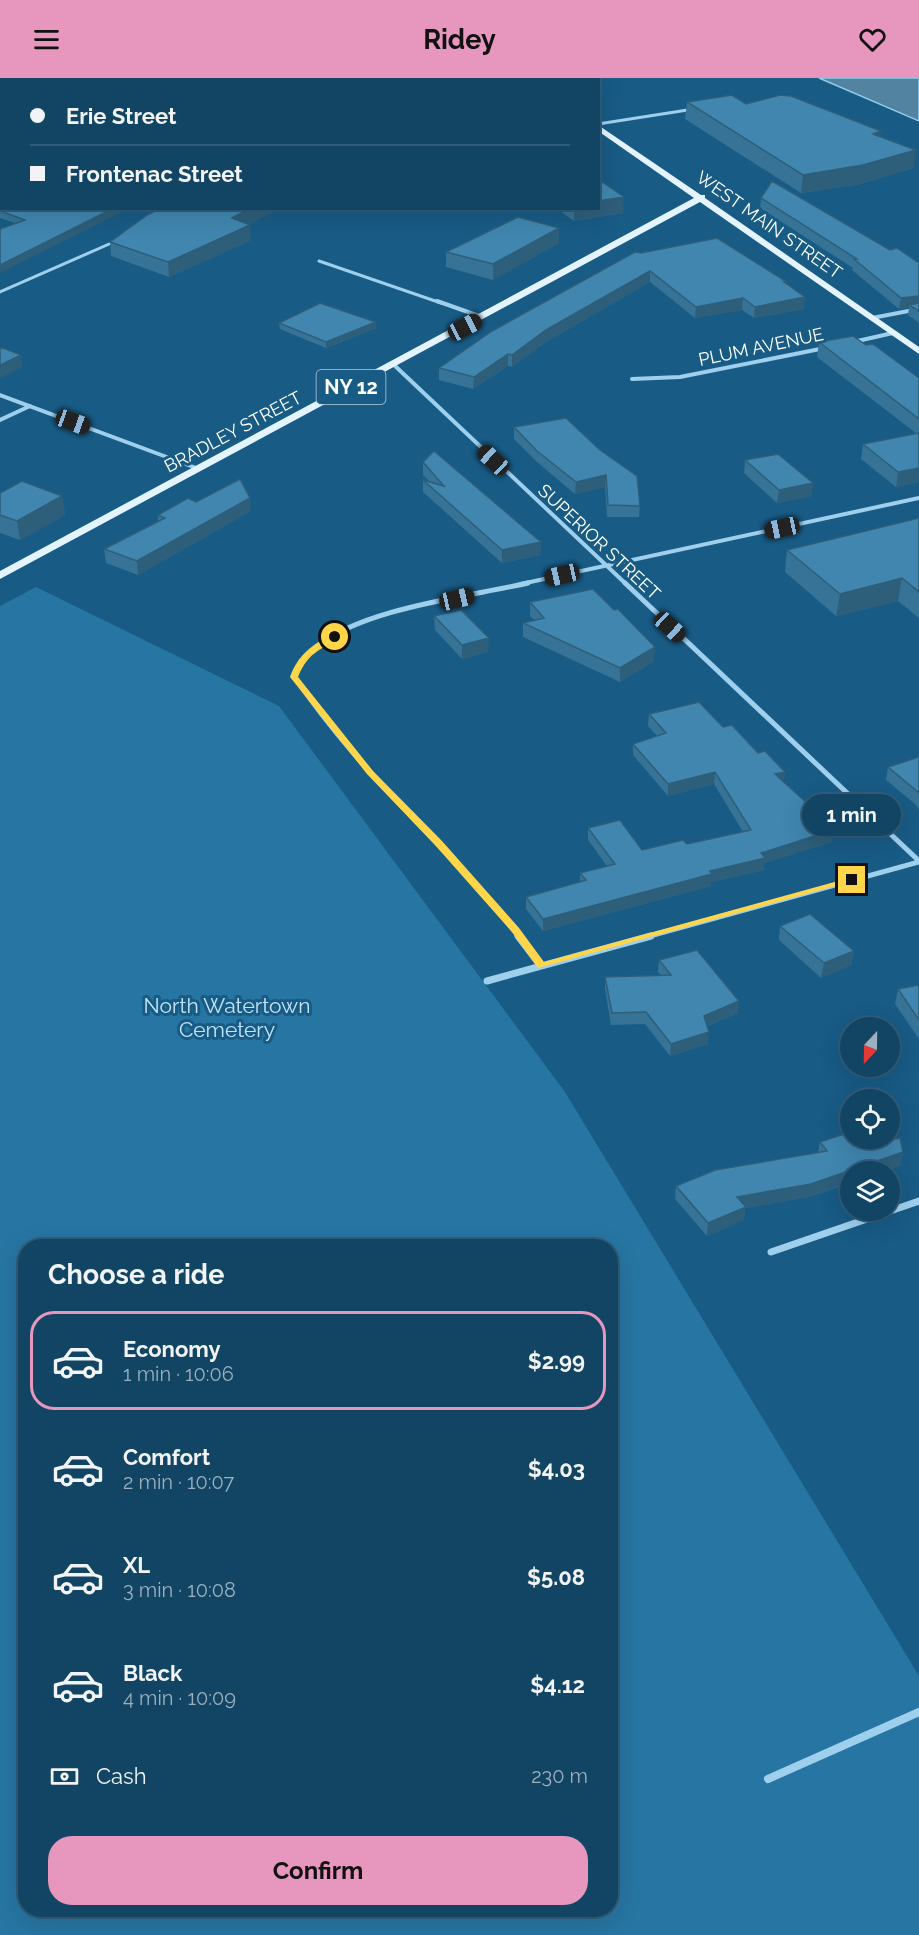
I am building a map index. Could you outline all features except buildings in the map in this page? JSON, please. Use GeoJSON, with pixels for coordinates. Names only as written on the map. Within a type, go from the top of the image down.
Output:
{"type":"FeatureCollection","features":[{"type":"Feature","properties":{"kind":"main road","name":"WEST MAIN STREET"},"geometry":{"type":"LineString","coordinates":[[600,126],[919,351]]}},
{"type":"Feature","properties":{"kind":"main road","name":"BRADLEY STREET"},"geometry":{"type":"LineString","coordinates":[[0,576],[393,364],[483,318],[702,197]]}},
{"type":"Feature","properties":{"kind":"street"},"geometry":{"type":"LineString","coordinates":[[600,125],[700,108]]}},
{"type":"Feature","properties":{"kind":"street"},"geometry":{"type":"LineString","coordinates":[[0,292],[125,236]]}},
{"type":"Feature","properties":{"kind":"street"},"geometry":{"type":"LineString","coordinates":[[319,261],[483,318]]}},
{"type":"Feature","properties":{"kind":"street"},"geometry":{"type":"LineString","coordinates":[[872,318],[919,309]]}},
{"type":"Feature","properties":{"kind":"street","name":"PLUM AVENUE"},"geometry":{"type":"LineString","coordinates":[[848,343],[893,333]]}},
{"type":"Feature","properties":{"kind":"street","name":"PLUM AVENUE"},"geometry":{"type":"LineString","coordinates":[[632,379],[691,375],[836,345]]}},
{"type":"Feature","properties":{"kind":"street","name":"SUPERIOR STREET"},"geometry":{"type":"LineString","coordinates":[[393,364],[919,861]]}},
{"type":"Feature","properties":{"kind":"street"},"geometry":{"type":"LineString","coordinates":[[0,395],[200,469]]}},
{"type":"Feature","properties":{"kind":"street"},"geometry":{"type":"LineString","coordinates":[[0,420],[31,406]]}},
{"type":"Feature","properties":{"kind":"street"},"geometry":{"type":"LineString","coordinates":[[541,966],[515,930],[438,843],[370,773],[294,677],[301,660],[321,643],[415,609],[604,565],[919,498]]}},
{"type":"Feature","properties":{"kind":"street"},"geometry":{"type":"LineString","coordinates":[[487,981],[919,861]]}},
{"type":"Feature","properties":{"kind":"street"},"geometry":{"type":"LineString","coordinates":[[771,1252],[919,1201]]}},
{"type":"Feature","properties":{"kind":"street"},"geometry":{"type":"LineString","coordinates":[[768,1779],[919,1712]]}},
{"type":"Feature","properties":{"kind":"green space","name":"North Watertown Cemetery"},"geometry":{"type":"Polygon","coordinates":[[[36,587],[279,706],[565,1092],[919,1676],[919,1935],[0,1935],[0,606],[36,587]]]}},
{"type":"Feature","properties":{"kind":"shaded area"},"geometry":{"type":"Polygon","coordinates":[[[819,78],[919,78],[919,121],[819,78]]]}},
{"type":"Feature","properties":{"kind":"route"},"geometry":{"type":"LineString","coordinates":[[335,637],[321,643],[301,660],[294,677],[370,773],[438,843],[515,930],[541,966],[852,880]]}}]}
